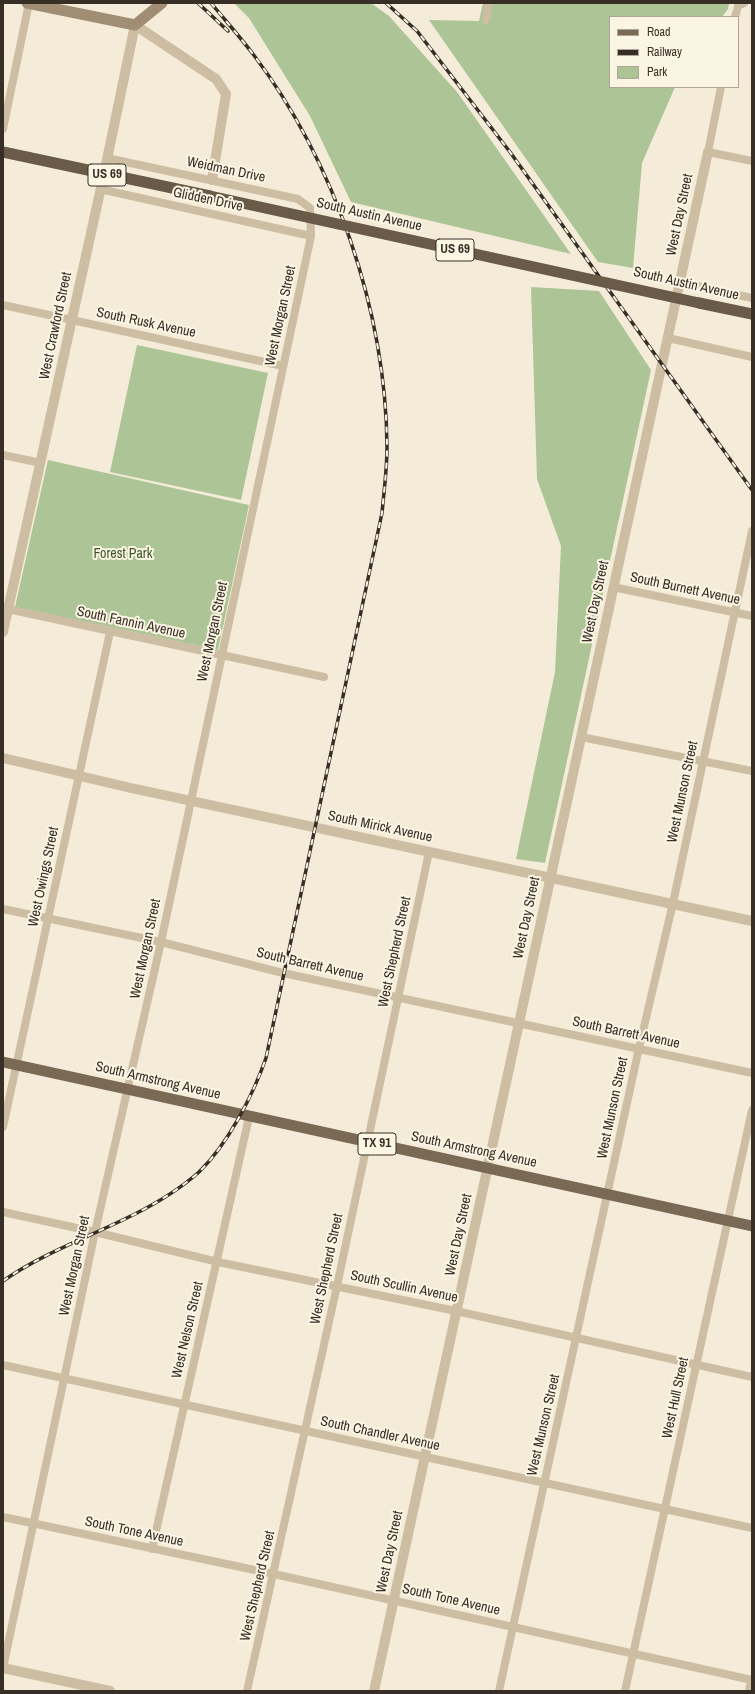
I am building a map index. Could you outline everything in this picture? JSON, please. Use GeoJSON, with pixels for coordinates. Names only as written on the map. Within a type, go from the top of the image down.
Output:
{"type":"FeatureCollection","features":[{"type":"Feature","properties":{"kind":"highway","name":"South Austin Avenue"},"geometry":{"type":"LineString","coordinates":[[3,152],[752,314]]}},
{"type":"Feature","properties":{"kind":"main road"},"geometry":{"type":"LineString","coordinates":[[28,3],[135,25],[162,3]]}},
{"type":"Feature","properties":{"kind":"main road","name":"South Armstrong Avenue"},"geometry":{"type":"LineString","coordinates":[[3,1062],[752,1226]]}},
{"type":"Feature","properties":{"kind":"street"},"geometry":{"type":"LineString","coordinates":[[3,129],[28,3]]}},
{"type":"Feature","properties":{"kind":"street"},"geometry":{"type":"LineString","coordinates":[[486,20],[489,3]]}},
{"type":"Feature","properties":{"kind":"street"},"geometry":{"type":"LineString","coordinates":[[735,16],[741,4]]}},
{"type":"Feature","properties":{"kind":"street","name":"West Crawford Street"},"geometry":{"type":"LineString","coordinates":[[3,632],[5,609],[41,463],[108,158],[135,25]]}},
{"type":"Feature","properties":{"kind":"street"},"geometry":{"type":"LineString","coordinates":[[135,25],[216,80],[226,94],[212,180]]}},
{"type":"Feature","properties":{"kind":"street"},"geometry":{"type":"LineString","coordinates":[[721,88],[708,152],[752,161]]}},
{"type":"Feature","properties":{"kind":"street","name":"West Day Street"},"geometry":{"type":"LineString","coordinates":[[374,1691],[708,152]]}},
{"type":"Feature","properties":{"kind":"street","name":"Weidman Drive"},"geometry":{"type":"LineString","coordinates":[[108,158],[298,199],[310,208],[311,236]]}},
{"type":"Feature","properties":{"kind":"street","name":"Glidden Drive"},"geometry":{"type":"LineString","coordinates":[[100,189],[311,236]]}},
{"type":"Feature","properties":{"kind":"street","name":"West Morgan Street"},"geometry":{"type":"LineString","coordinates":[[3,1668],[35,1524],[95,1232],[161,942],[311,236]]}},
{"type":"Feature","properties":{"kind":"street"},"geometry":{"type":"LineString","coordinates":[[680,282],[752,298]]}},
{"type":"Feature","properties":{"kind":"street","name":"South Rusk Avenue"},"geometry":{"type":"LineString","coordinates":[[3,305],[283,366]]}},
{"type":"Feature","properties":{"kind":"street"},"geometry":{"type":"LineString","coordinates":[[668,338],[752,357]]}},
{"type":"Feature","properties":{"kind":"street"},"geometry":{"type":"LineString","coordinates":[[3,455],[41,463]]}},
{"type":"Feature","properties":{"kind":"street","name":"West Munson Street"},"geometry":{"type":"LineString","coordinates":[[500,1691],[639,1048],[673,904],[752,531]]}},
{"type":"Feature","properties":{"kind":"street","name":"South Burnett Avenue"},"geometry":{"type":"LineString","coordinates":[[613,586],[752,616]]}},
{"type":"Feature","properties":{"kind":"street","name":"South Fannin Avenue"},"geometry":{"type":"LineString","coordinates":[[5,609],[324,677]]}},
{"type":"Feature","properties":{"kind":"street","name":"West Owings Street"},"geometry":{"type":"LineString","coordinates":[[3,1127],[49,920],[110,632]]}},
{"type":"Feature","properties":{"kind":"street"},"geometry":{"type":"LineString","coordinates":[[581,737],[752,771]]}},
{"type":"Feature","properties":{"kind":"street","name":"South Mirick Avenue"},"geometry":{"type":"LineString","coordinates":[[3,758],[190,801],[752,921]]}},
{"type":"Feature","properties":{"kind":"street","name":"West Shepherd Street"},"geometry":{"type":"LineString","coordinates":[[247,1691],[337,1286],[429,852]]}},
{"type":"Feature","properties":{"kind":"street","name":"South Barrett Avenue"},"geometry":{"type":"LineString","coordinates":[[3,909],[49,920],[161,942],[283,973],[752,1073]]}},
{"type":"Feature","properties":{"kind":"street","name":"West Hull Street"},"geometry":{"type":"LineString","coordinates":[[625,1691],[752,1110]]}},
{"type":"Feature","properties":{"kind":"street","name":"West Nelson Street"},"geometry":{"type":"LineString","coordinates":[[152,1549],[250,1116]]}},
{"type":"Feature","properties":{"kind":"street","name":"South Scullin Avenue"},"geometry":{"type":"LineString","coordinates":[[3,1212],[95,1232],[218,1262],[456,1310],[576,1338],[752,1376]]}},
{"type":"Feature","properties":{"kind":"street","name":"South Chandler Avenue"},"geometry":{"type":"LineString","coordinates":[[3,1365],[752,1528]]}},
{"type":"Feature","properties":{"kind":"street","name":"South Tone Avenue"},"geometry":{"type":"LineString","coordinates":[[3,1517],[274,1574],[633,1653],[752,1681]]}},
{"type":"Feature","properties":{"kind":"street"},"geometry":{"type":"LineString","coordinates":[[3,1668],[110,1691]]}},
{"type":"Feature","properties":{"kind":"street"},"geometry":{"type":"LineString","coordinates":[[750,1691],[752,1681]]}},
{"type":"Feature","properties":{"kind":"green space"},"geometry":{"type":"Polygon","coordinates":[[[234,3],[371,3],[389,16],[457,92],[571,254],[351,202],[310,116],[249,18],[234,3]]]}},
{"type":"Feature","properties":{"kind":"green space"},"geometry":{"type":"Polygon","coordinates":[[[483,3],[729,3],[728,9],[723,16],[609,16],[609,88],[675,88],[642,163],[633,268],[598,262],[429,20],[479,21],[483,3]]]}},
{"type":"Feature","properties":{"kind":"green space"},"geometry":{"type":"Polygon","coordinates":[[[531,287],[599,291],[651,370],[545,863],[516,859],[555,672],[561,546],[537,479],[531,287]]]}},
{"type":"Feature","properties":{"kind":"green space"},"geometry":{"type":"Polygon","coordinates":[[[137,345],[268,373],[241,500],[110,472],[137,345]]]}},
{"type":"Feature","properties":{"kind":"green space","name":"Forest Park"},"geometry":{"type":"Polygon","coordinates":[[[48,460],[249,505],[218,650],[15,607],[48,460]]]}},
{"type":"Feature","properties":{"kind":"railway"},"geometry":{"type":"LineString","coordinates":[[198,3],[228,31]]}},
{"type":"Feature","properties":{"kind":"railway"},"geometry":{"type":"LineString","coordinates":[[3,1281],[34,1262],[141,1211],[184,1184],[210,1161],[230,1133],[247,1103],[266,1058],[382,513],[387,455],[384,396],[377,344],[366,292],[350,240],[331,190],[308,142],[282,96],[253,54],[211,3]]}},
{"type":"Feature","properties":{"kind":"railway"},"geometry":{"type":"LineString","coordinates":[[386,3],[417,31],[510,152],[752,490]]}}]}
